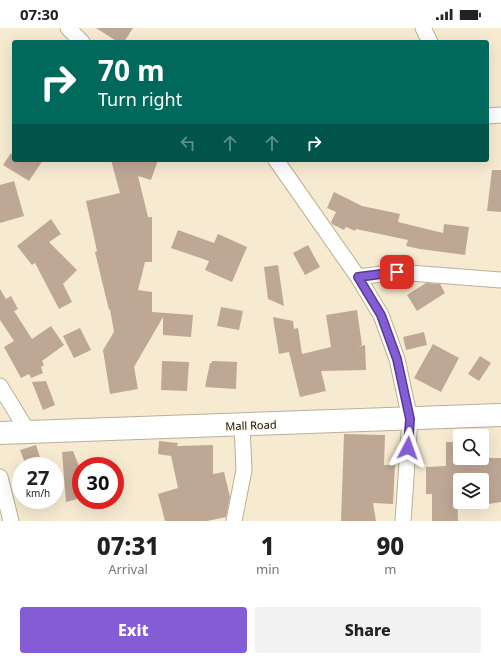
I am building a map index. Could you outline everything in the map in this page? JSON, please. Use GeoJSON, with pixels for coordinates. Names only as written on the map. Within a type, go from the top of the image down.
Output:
{"type":"FeatureCollection","features":[{"type":"Feature","properties":{"kind":"street"},"geometry":{"type":"LineString","coordinates":[[68,28],[80,40]]}},
{"type":"Feature","properties":{"kind":"street"},"geometry":{"type":"LineString","coordinates":[[423,28],[429,40]]}},
{"type":"Feature","properties":{"kind":"street"},"geometry":{"type":"LineString","coordinates":[[489,116],[501,115]]}},
{"type":"Feature","properties":{"kind":"street"},"geometry":{"type":"LineString","coordinates":[[277,162],[358,277],[381,315],[397,359],[410,419],[402,521]]}},
{"type":"Feature","properties":{"kind":"street"},"geometry":{"type":"LineString","coordinates":[[358,277],[397,272],[501,280]]}},
{"type":"Feature","properties":{"kind":"street"},"geometry":{"type":"LineString","coordinates":[[0,386],[28,432]]}},
{"type":"Feature","properties":{"kind":"street","name":"Mall Road"},"geometry":{"type":"LineString","coordinates":[[0,433],[501,415]]}},
{"type":"Feature","properties":{"kind":"street"},"geometry":{"type":"LineString","coordinates":[[234,521],[244,470],[242,425]]}},
{"type":"Feature","properties":{"kind":"street"},"geometry":{"type":"LineString","coordinates":[[0,477],[11,521]]}},
{"type":"Feature","properties":{"kind":"building"},"geometry":{"type":"Polygon","coordinates":[[[96,28],[133,28],[125,40],[115,40],[96,28]]]}},
{"type":"Feature","properties":{"kind":"building"},"geometry":{"type":"Polygon","coordinates":[[[11,153],[12,162],[42,162],[29,181],[3,165],[11,153]]]}},
{"type":"Feature","properties":{"kind":"building"},"geometry":{"type":"Polygon","coordinates":[[[112,162],[157,162],[151,180],[138,176],[148,217],[152,217],[152,262],[145,262],[138,290],[152,292],[152,312],[193,315],[191,337],[163,335],[163,317],[134,367],[138,389],[110,394],[103,350],[114,332],[110,309],[109,310],[95,252],[97,251],[86,201],[120,193],[112,162]]]}},
{"type":"Feature","properties":{"kind":"building"},"geometry":{"type":"Polygon","coordinates":[[[492,170],[501,170],[501,212],[487,211],[492,170]]]}},
{"type":"Feature","properties":{"kind":"building"},"geometry":{"type":"Polygon","coordinates":[[[14,181],[24,216],[0,223],[0,185],[14,181]]]}},
{"type":"Feature","properties":{"kind":"building"},"geometry":{"type":"Polygon","coordinates":[[[334,192],[362,206],[400,214],[398,222],[443,233],[444,224],[469,227],[465,255],[406,246],[408,240],[356,229],[355,231],[346,227],[344,230],[332,224],[331,222],[336,212],[327,208],[334,192]]]}},
{"type":"Feature","properties":{"kind":"building"},"geometry":{"type":"Polygon","coordinates":[[[51,219],[61,234],[49,242],[77,270],[63,284],[72,302],[59,309],[35,263],[32,265],[17,246],[51,219]]]}},
{"type":"Feature","properties":{"kind":"building"},"geometry":{"type":"Polygon","coordinates":[[[178,230],[214,243],[218,234],[247,247],[232,282],[205,270],[209,261],[171,248],[178,230]]]}},
{"type":"Feature","properties":{"kind":"building"},"geometry":{"type":"Polygon","coordinates":[[[308,245],[320,267],[305,275],[293,253],[308,245]]]}},
{"type":"Feature","properties":{"kind":"building"},"geometry":{"type":"Polygon","coordinates":[[[278,265],[284,306],[268,299],[264,267],[278,265]]]}},
{"type":"Feature","properties":{"kind":"building"},"geometry":{"type":"Polygon","coordinates":[[[426,283],[440,284],[445,293],[417,311],[407,295],[426,283]]]}},
{"type":"Feature","properties":{"kind":"building"},"geometry":{"type":"Polygon","coordinates":[[[0,289],[6,299],[11,296],[18,309],[14,311],[32,339],[51,326],[64,345],[42,361],[44,365],[41,367],[43,373],[31,378],[29,374],[21,378],[4,347],[14,341],[0,320],[0,289]]]}},
{"type":"Feature","properties":{"kind":"building"},"geometry":{"type":"Polygon","coordinates":[[[221,307],[243,311],[239,330],[217,326],[221,307]]]}},
{"type":"Feature","properties":{"kind":"building"},"geometry":{"type":"Polygon","coordinates":[[[357,310],[362,345],[358,347],[365,345],[366,370],[321,371],[326,391],[300,397],[289,352],[279,354],[273,317],[293,321],[294,329],[298,328],[302,354],[331,347],[326,315],[357,310]]]}},
{"type":"Feature","properties":{"kind":"building"},"geometry":{"type":"Polygon","coordinates":[[[80,328],[91,350],[74,358],[63,336],[80,328]]]}},
{"type":"Feature","properties":{"kind":"building"},"geometry":{"type":"Polygon","coordinates":[[[424,332],[427,345],[406,350],[403,337],[424,332]]]}},
{"type":"Feature","properties":{"kind":"building"},"geometry":{"type":"Polygon","coordinates":[[[433,344],[459,358],[441,392],[414,378],[433,344]]]}},
{"type":"Feature","properties":{"kind":"building"},"geometry":{"type":"Polygon","coordinates":[[[480,356],[491,363],[479,381],[468,374],[480,356]]]}},
{"type":"Feature","properties":{"kind":"building"},"geometry":{"type":"Polygon","coordinates":[[[162,361],[189,362],[187,391],[161,390],[162,361]]]}},
{"type":"Feature","properties":{"kind":"building"},"geometry":{"type":"Polygon","coordinates":[[[212,361],[237,362],[236,389],[205,387],[210,363],[212,363],[212,361]]]}},
{"type":"Feature","properties":{"kind":"building"},"geometry":{"type":"Polygon","coordinates":[[[46,381],[55,405],[43,410],[32,382],[46,381]]]}},
{"type":"Feature","properties":{"kind":"building"},"geometry":{"type":"Polygon","coordinates":[[[344,434],[385,435],[384,465],[395,465],[393,504],[373,503],[376,521],[341,521],[344,434]]]}},
{"type":"Feature","properties":{"kind":"building"},"geometry":{"type":"Polygon","coordinates":[[[159,441],[178,443],[177,446],[213,445],[213,474],[224,472],[230,497],[226,517],[207,521],[165,521],[158,494],[178,488],[171,456],[158,454],[159,441]]]}},
{"type":"Feature","properties":{"kind":"building"},"geometry":{"type":"Polygon","coordinates":[[[446,442],[453,442],[453,465],[489,465],[489,458],[501,458],[501,502],[489,504],[489,473],[453,473],[453,509],[458,509],[458,521],[432,521],[432,494],[426,494],[426,467],[446,466],[446,442]]]}},
{"type":"Feature","properties":{"kind":"building"},"geometry":{"type":"Polygon","coordinates":[[[36,445],[40,457],[23,457],[20,450],[36,445]]]}},
{"type":"Feature","properties":{"kind":"building"},"geometry":{"type":"Polygon","coordinates":[[[73,451],[75,457],[72,457],[72,500],[66,502],[64,457],[62,457],[62,452],[73,451]]]}},
{"type":"Feature","properties":{"kind":"route"},"geometry":{"type":"LineString","coordinates":[[397,272],[358,277],[381,315],[397,359],[410,419],[408,448]]}}]}
